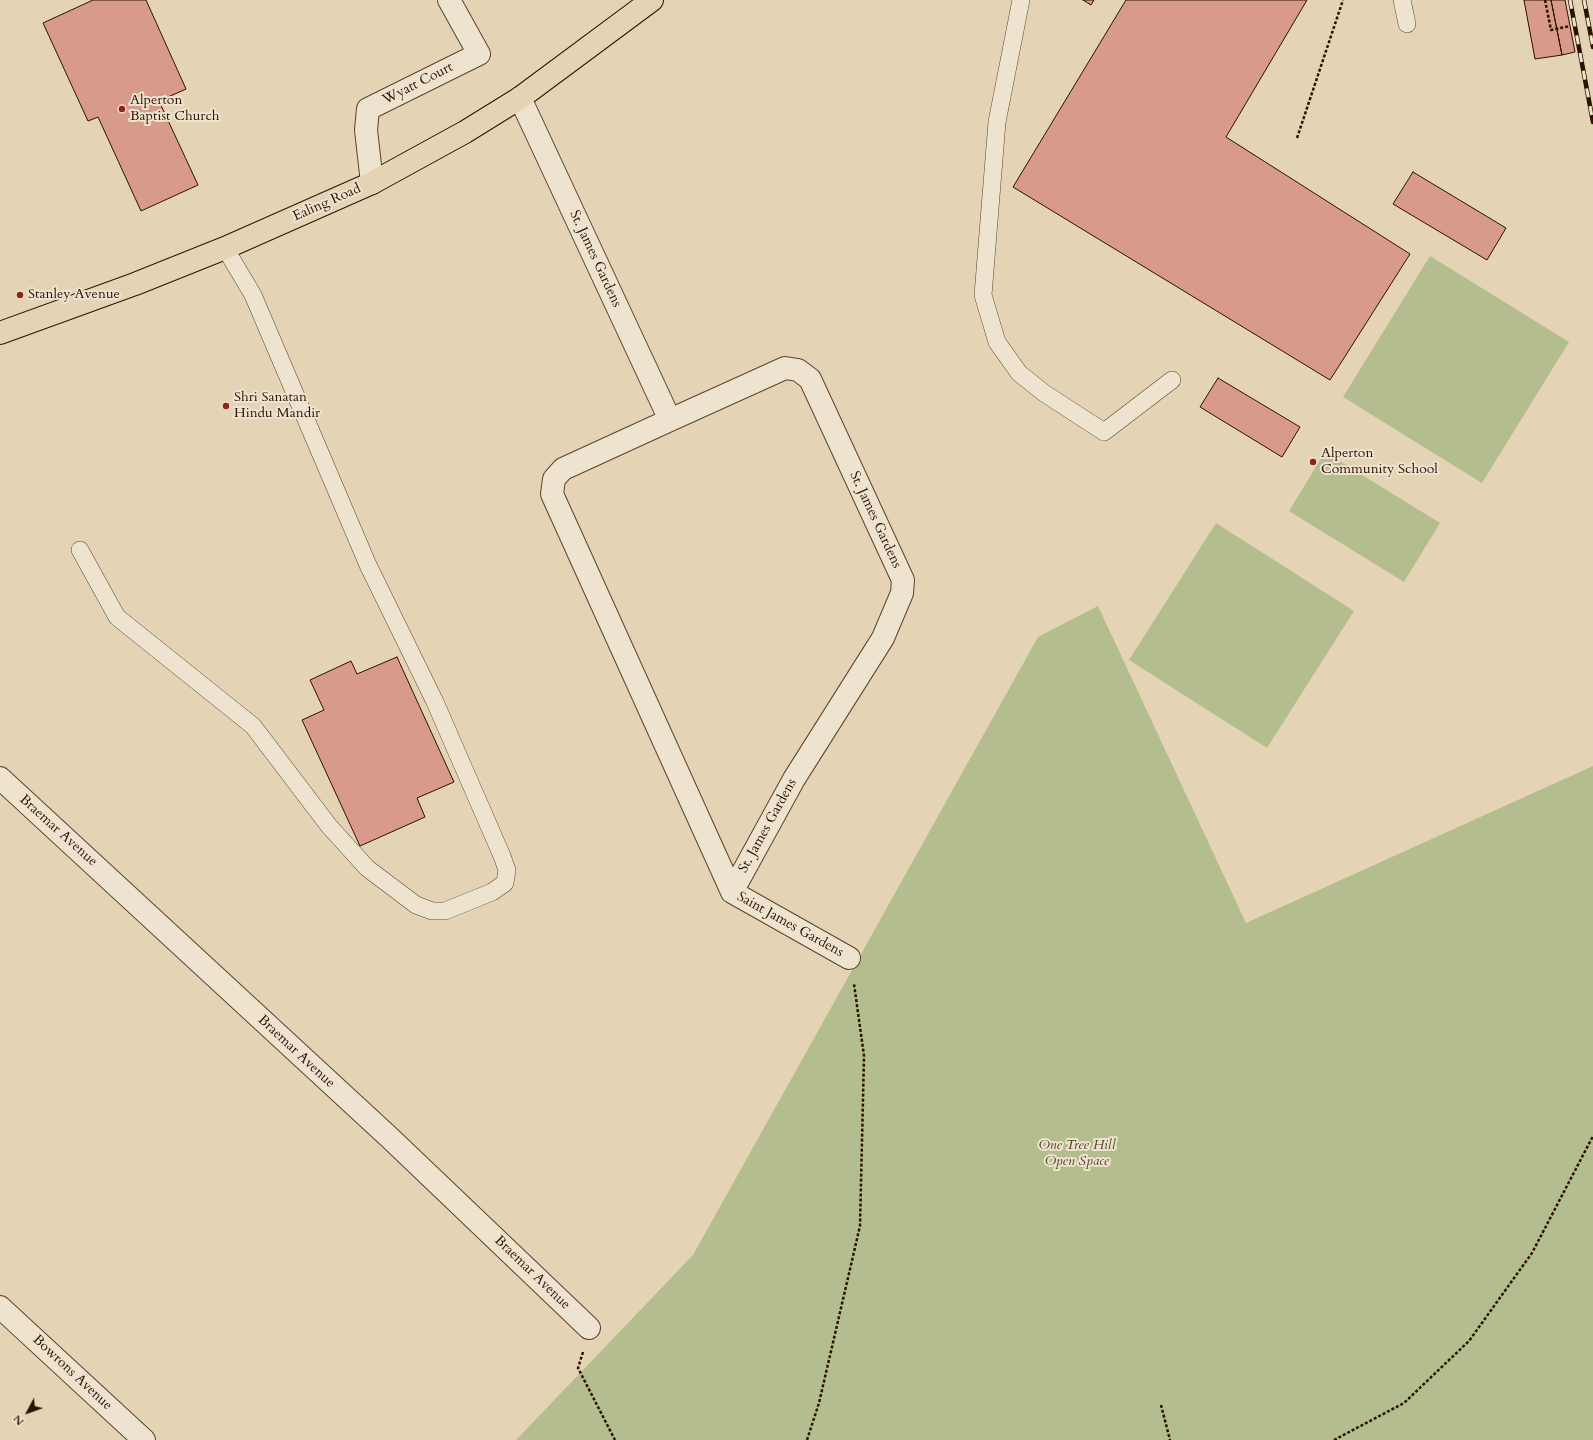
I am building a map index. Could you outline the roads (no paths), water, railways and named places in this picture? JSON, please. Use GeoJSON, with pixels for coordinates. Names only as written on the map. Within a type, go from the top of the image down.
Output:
{"type":"FeatureCollection","features":[{"type":"Feature","properties":{"kind":"main road","name":"Ealing Road"},"geometry":{"type":"LineString","coordinates":[[0,333],[135,284],[224,248],[372,183],[465,132],[520,98],[652,0]]}},
{"type":"Feature","properties":{"kind":"street","name":"Wyatt Court"},"geometry":{"type":"LineString","coordinates":[[372,183],[366,130],[368,109],[479,54],[449,0]]}},
{"type":"Feature","properties":{"kind":"street","name":"St. James Gardens"},"geometry":{"type":"LineString","coordinates":[[520,98],[670,420]]}},
{"type":"Feature","properties":{"kind":"street","name":"St. James Gardens"},"geometry":{"type":"LineString","coordinates":[[785,368],[798,370],[810,379],[903,580],[902,593],[883,638],[794,779],[732,892],[552,494],[554,480],[563,469],[785,368]]}},
{"type":"Feature","properties":{"kind":"street","name":"Braemar Avenue"},"geometry":{"type":"LineString","coordinates":[[0,778],[390,1138],[589,1328]]}},
{"type":"Feature","properties":{"kind":"street","name":"Saint James Gardens"},"geometry":{"type":"LineString","coordinates":[[732,892],[849,958]]}},
{"type":"Feature","properties":{"kind":"street","name":"Bowrons Avenue"},"geometry":{"type":"LineString","coordinates":[[0,1307],[144,1440]]}},
{"type":"Feature","properties":{"kind":"lane"},"geometry":{"type":"LineString","coordinates":[[1021,0],[996,122],[983,295],[998,342],[1019,372],[1044,393],[1104,432],[1172,380]]}},
{"type":"Feature","properties":{"kind":"lane"},"geometry":{"type":"LineString","coordinates":[[1402,0],[1407,24]]}},
{"type":"Feature","properties":{"kind":"lane"},"geometry":{"type":"LineString","coordinates":[[80,550],[117,617],[253,726],[329,826],[367,868],[416,905],[432,911],[445,911],[492,892],[505,883],[507,870],[502,856],[435,702],[368,565],[253,295],[224,248]]}},
{"type":"Feature","properties":{"kind":"railway"},"geometry":{"type":"LineString","coordinates":[[1570,0],[1593,122]]}},
{"type":"Feature","properties":{"kind":"railway"},"geometry":{"type":"LineString","coordinates":[[1584,0],[1593,47]]}},
{"type":"Feature","properties":{"kind":"place","name":"Alperton Baptist Church"},"geometry":{"type":"Point","coordinates":[122,109]}},
{"type":"Feature","properties":{"kind":"place","name":"Stanley Avenue"},"geometry":{"type":"Point","coordinates":[20,295]}},
{"type":"Feature","properties":{"kind":"place","name":"Shri Sanatan Hindu Mandir"},"geometry":{"type":"Point","coordinates":[226,406]}},
{"type":"Feature","properties":{"kind":"place","name":"Alperton Community School"},"geometry":{"type":"Point","coordinates":[1313,462]}},
{"type":"Feature","properties":{"kind":"park label","name":"One Tree Hill Open Space"},"geometry":{"type":"Point","coordinates":[1077,1154]}}]}
